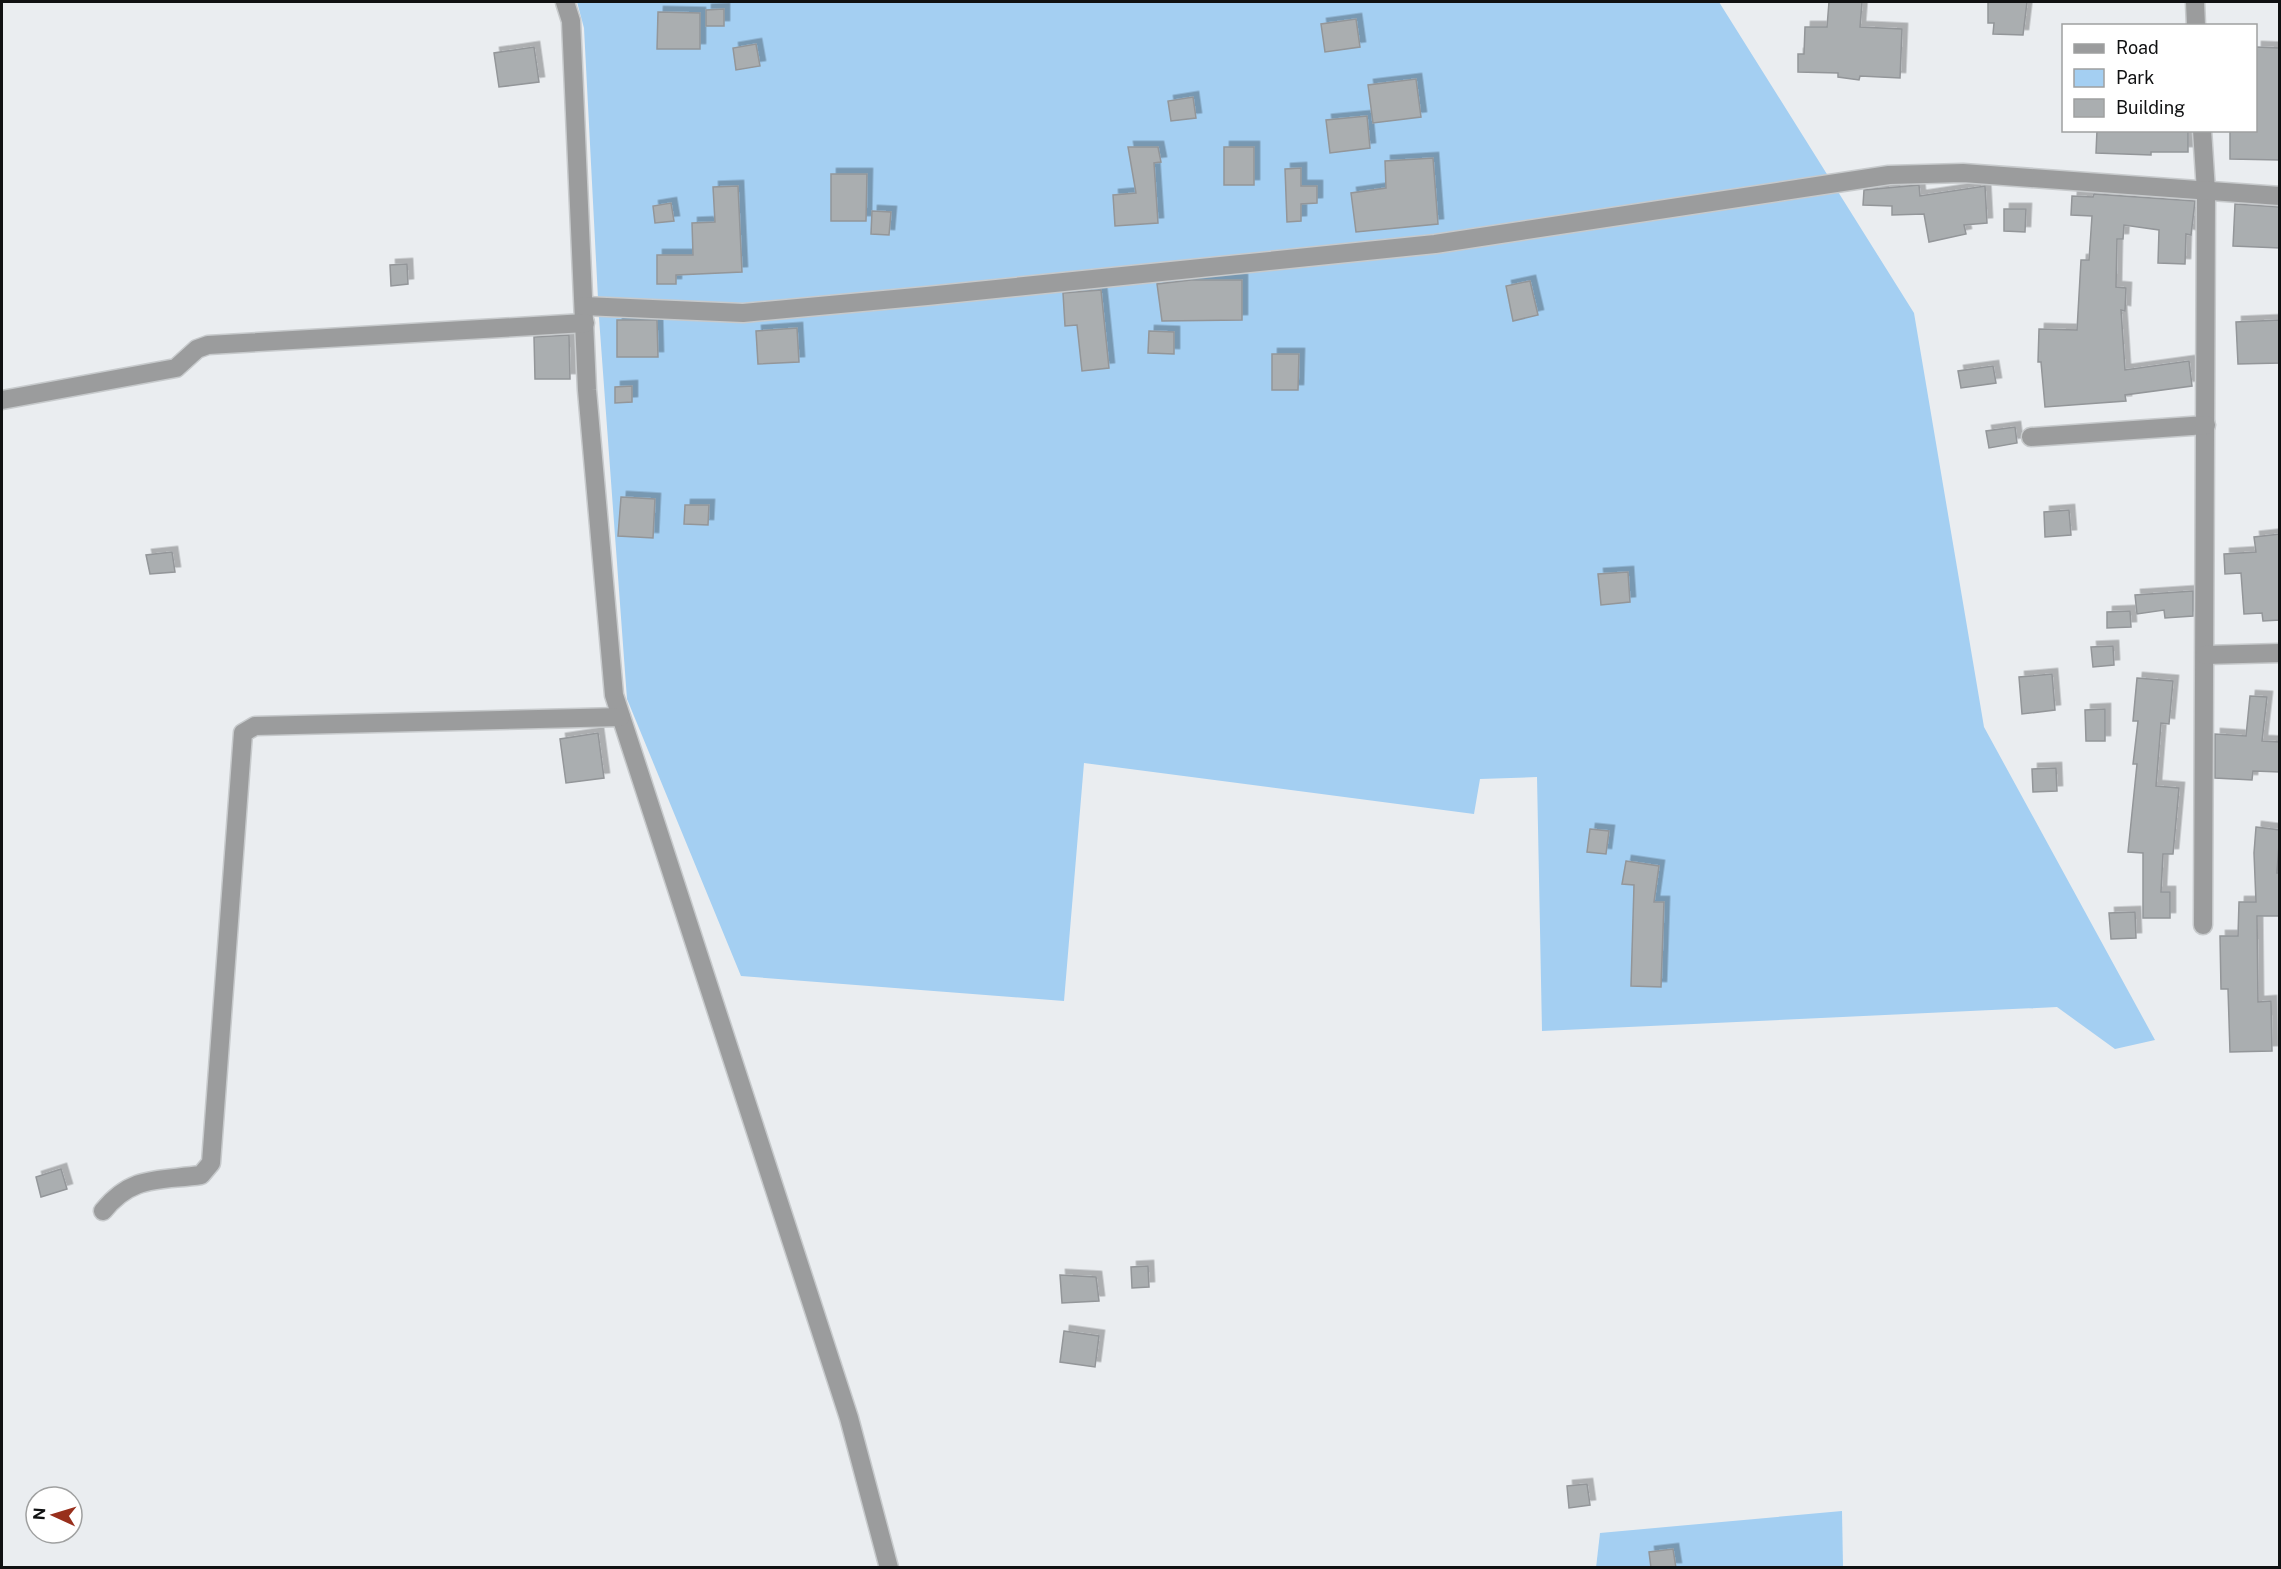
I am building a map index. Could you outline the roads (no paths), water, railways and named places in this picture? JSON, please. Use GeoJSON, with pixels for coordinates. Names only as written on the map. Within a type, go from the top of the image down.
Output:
{"type":"FeatureCollection","features":[{"type":"Feature","properties":{"kind":"street"},"geometry":{"type":"LineString","coordinates":[[565,2],[571,21],[587,390],[614,695],[849,1418],[889,1568]]}},
{"type":"Feature","properties":{"kind":"street"},"geometry":{"type":"LineString","coordinates":[[2195,2],[2196,24]]}},
{"type":"Feature","properties":{"kind":"street"},"geometry":{"type":"LineString","coordinates":[[2202,132],[2206,191],[2203,925]]}},
{"type":"Feature","properties":{"kind":"street"},"geometry":{"type":"LineString","coordinates":[[2,400],[176,368],[197,349],[208,345],[584,314],[743,313],[927,296],[1435,244],[1889,175],[1963,173],[2280,196]]}},
{"type":"Feature","properties":{"kind":"street"},"geometry":{"type":"LineString","coordinates":[[2031,437],[2206,425]]}},
{"type":"Feature","properties":{"kind":"street"},"geometry":{"type":"LineString","coordinates":[[2205,655],[2280,653]]}},
{"type":"Feature","properties":{"kind":"street"},"geometry":{"type":"LineString","coordinates":[[104,1211],[116,1195],[133,1184],[201,1175],[211,1163],[243,734],[255,726],[621,717]]}}]}
